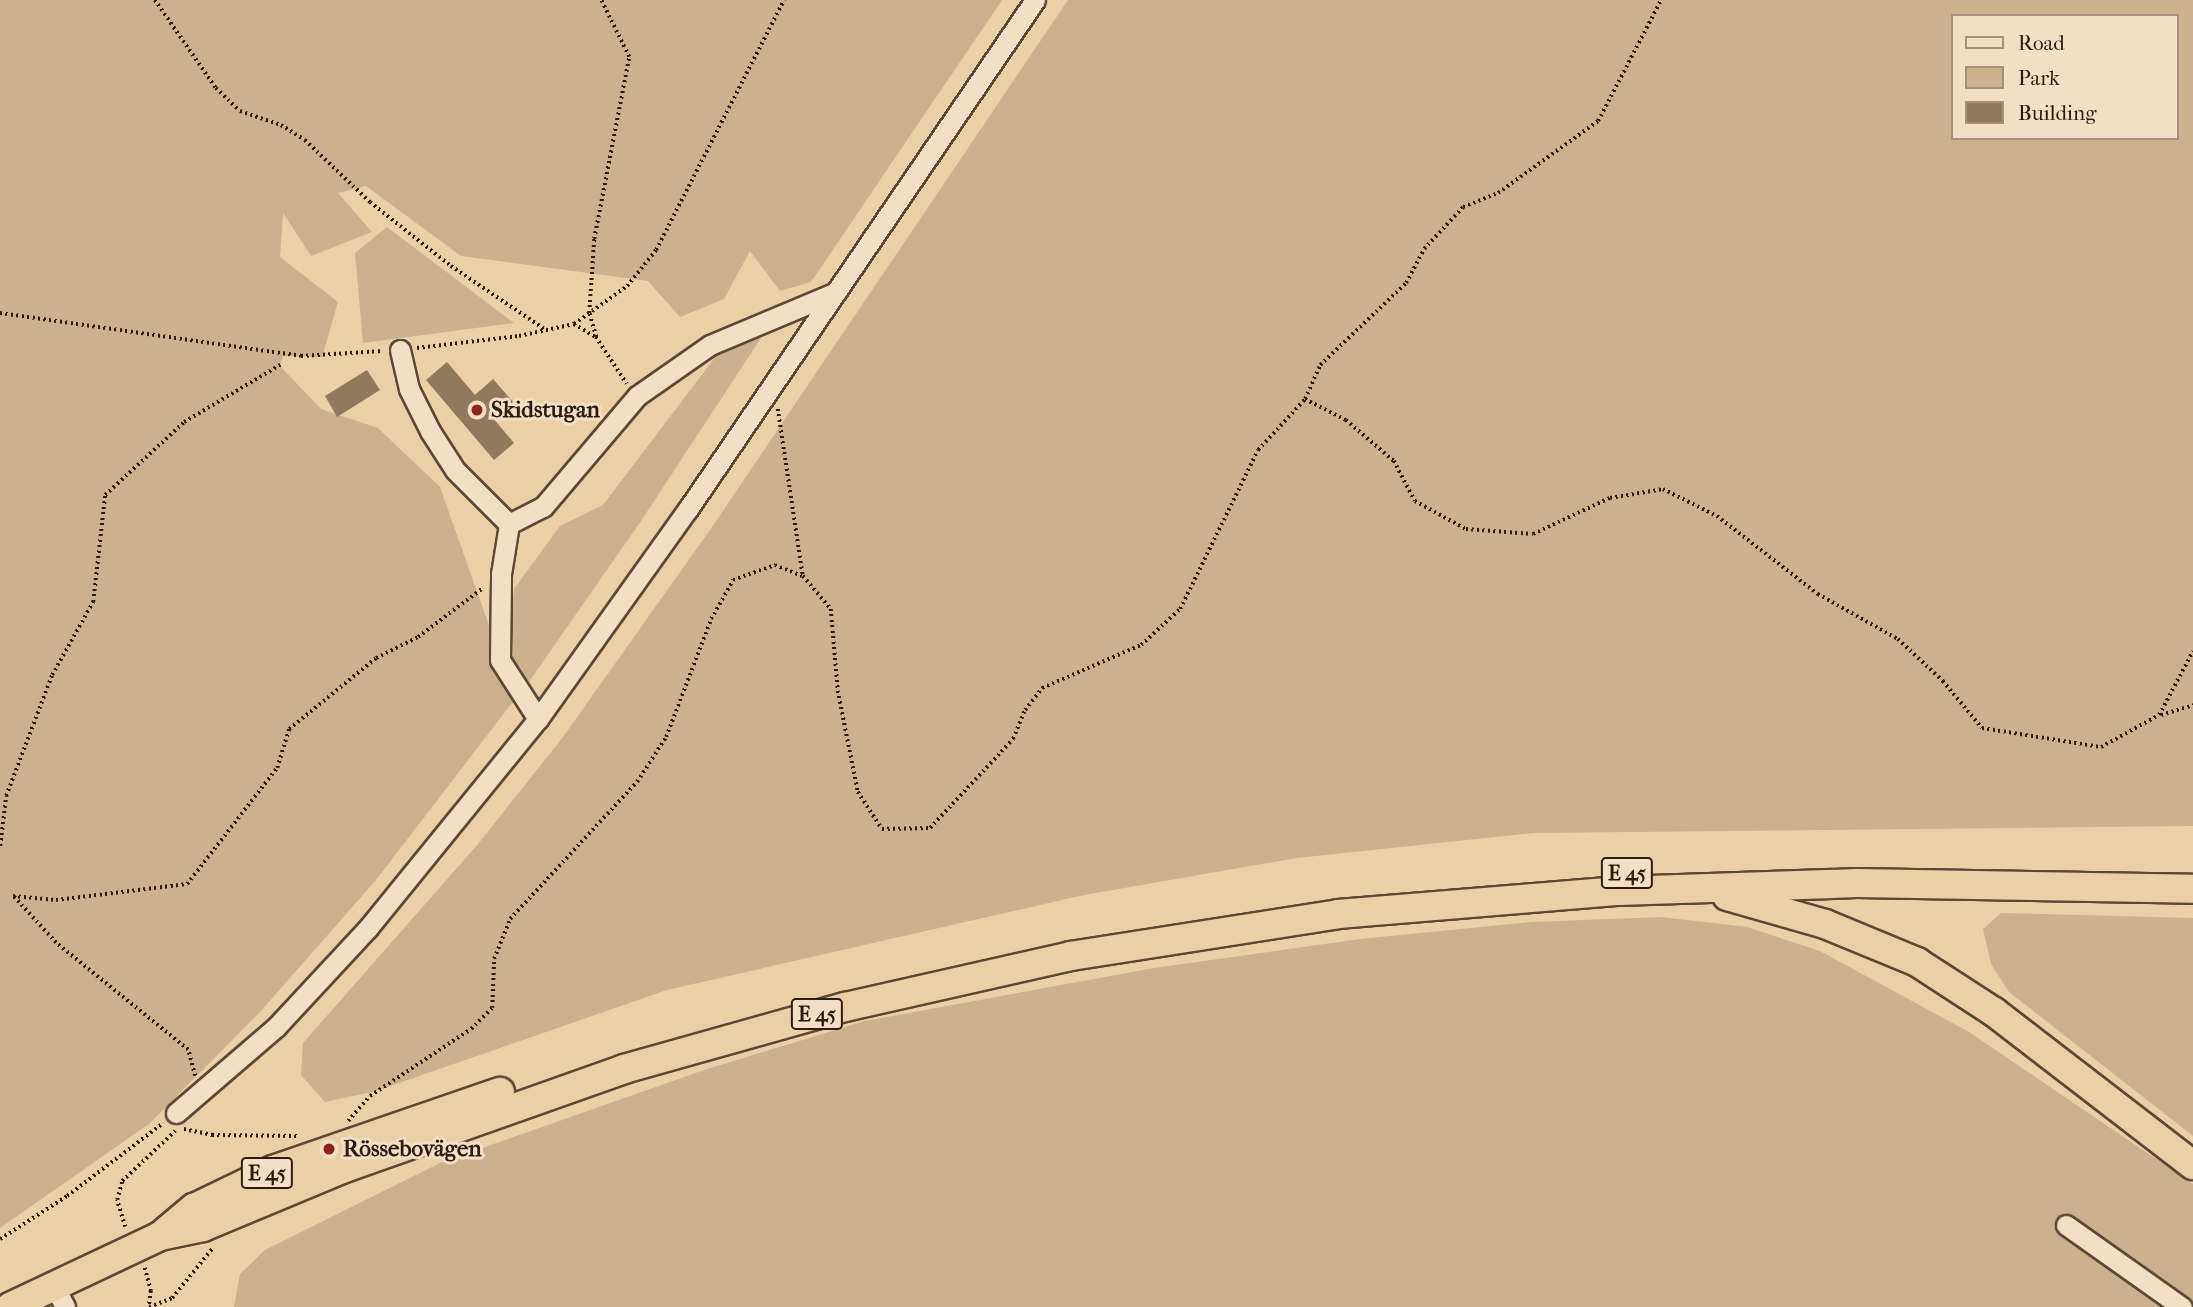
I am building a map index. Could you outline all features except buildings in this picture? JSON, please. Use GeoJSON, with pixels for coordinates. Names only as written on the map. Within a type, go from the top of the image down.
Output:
{"type":"FeatureCollection","features":[{"type":"Feature","properties":{"kind":"highway","name":"E 45"},"geometry":{"type":"LineString","coordinates":[[10,1307],[59,1296],[160,1236],[194,1209],[273,1170],[467,1102],[840,990],[1065,940],[1349,897],[1618,873],[1854,869],[2193,873]]}},
{"type":"Feature","properties":{"kind":"highway","name":"E 45"},"geometry":{"type":"LineString","coordinates":[[160,1236],[203,1227],[358,1163],[624,1069],[946,982],[1071,956],[1338,914],[1698,887],[1857,883],[2193,889]]}},
{"type":"Feature","properties":{"kind":"highway"},"geometry":{"type":"LineString","coordinates":[[1698,887],[1825,924],[1917,962],[2004,1019],[2193,1165]]}},
{"type":"Feature","properties":{"kind":"street"},"geometry":{"type":"LineString","coordinates":[[177,1121],[200,1093],[276,1027],[368,928],[538,719],[766,394],[1035,0]]}},
{"type":"Feature","properties":{"kind":"street"},"geometry":{"type":"LineString","coordinates":[[509,524],[542,507],[637,396],[710,345],[836,292]]}},
{"type":"Feature","properties":{"kind":"street"},"geometry":{"type":"LineString","coordinates":[[400,350],[409,389],[430,431],[455,470],[509,524]]}},
{"type":"Feature","properties":{"kind":"street"},"geometry":{"type":"LineString","coordinates":[[509,524],[501,573],[500,660],[538,719]]}},
{"type":"Feature","properties":{"kind":"street"},"geometry":{"type":"LineString","coordinates":[[2066,1225],[2182,1307]]}},
{"type":"Feature","properties":{"kind":"path"},"geometry":{"type":"LineString","coordinates":[[155,0],[216,88],[240,111],[281,125],[305,140],[370,202],[451,266],[546,330]]}},
{"type":"Feature","properties":{"kind":"path"},"geometry":{"type":"LineString","coordinates":[[601,0],[629,57],[594,239],[589,313],[596,337],[637,396]]}},
{"type":"Feature","properties":{"kind":"path"},"geometry":{"type":"LineString","coordinates":[[0,313],[301,356],[400,350],[575,324],[627,286],[656,250],[783,0]]}},
{"type":"Feature","properties":{"kind":"path"},"geometry":{"type":"LineString","coordinates":[[344,1125],[370,1096],[471,1029],[492,1008],[494,959],[510,919],[637,782],[666,737],[711,619],[733,580],[775,565],[803,576],[831,609],[838,691],[858,792],[882,830],[930,828],[1013,739],[1025,710],[1042,688],[1141,645],[1180,609],[1258,450],[1305,400],[1321,365],[1406,284],[1424,249],[1463,207],[1498,193],[1598,121],[1661,0]]}},
{"type":"Feature","properties":{"kind":"path"},"geometry":{"type":"LineString","coordinates":[[575,324],[596,337]]}},
{"type":"Feature","properties":{"kind":"path"},"geometry":{"type":"LineString","coordinates":[[0,846],[10,784],[52,675],[93,602],[105,495],[184,422],[280,366]]}},
{"type":"Feature","properties":{"kind":"path"},"geometry":{"type":"LineString","coordinates":[[766,394],[778,407],[803,576]]}},
{"type":"Feature","properties":{"kind":"path"},"geometry":{"type":"LineString","coordinates":[[1305,400],[1346,420],[1394,461],[1415,501],[1466,529],[1533,534],[1610,498],[1663,489],[1717,516],[1818,594],[1898,639],[1943,681],[1982,728],[2101,747],[2159,715],[2193,705]]}},
{"type":"Feature","properties":{"kind":"path"},"geometry":{"type":"LineString","coordinates":[[200,1093],[188,1050],[56,943],[13,896],[56,900],[187,884],[277,768],[289,729],[376,658],[418,637],[501,573]]}},
{"type":"Feature","properties":{"kind":"path"},"geometry":{"type":"LineString","coordinates":[[2159,715],[2193,651]]}},
{"type":"Feature","properties":{"kind":"path"},"geometry":{"type":"LineString","coordinates":[[177,1121],[212,1135],[305,1136]]}},
{"type":"Feature","properties":{"kind":"path"},"geometry":{"type":"LineString","coordinates":[[125,1227],[117,1200],[122,1181],[177,1121]]}},
{"type":"Feature","properties":{"kind":"path"},"geometry":{"type":"LineString","coordinates":[[0,1239],[177,1121]]}},
{"type":"Feature","properties":{"kind":"path"},"geometry":{"type":"LineString","coordinates":[[145,1268],[151,1291],[149,1307],[172,1298],[217,1245]]}},
{"type":"Feature","properties":{"kind":"green space"},"geometry":{"type":"Polygon","coordinates":[[[0,0],[1002,0],[811,282],[780,291],[750,251],[724,299],[680,317],[648,281],[461,256],[366,186],[338,193],[372,232],[311,256],[283,213],[280,257],[338,302],[322,357],[283,356],[280,366],[321,409],[378,428],[440,487],[515,699],[376,880],[260,1012],[149,1124],[0,1228],[0,0]]]}},
{"type":"Feature","properties":{"kind":"green space"},"geometry":{"type":"Polygon","coordinates":[[[1068,0],[2193,0],[2193,826],[1534,833],[1297,858],[1084,895],[667,990],[376,1091],[325,1102],[301,1075],[303,1043],[478,844],[563,737],[712,527],[1068,0]]]}},
{"type":"Feature","properties":{"kind":"green space"},"geometry":{"type":"Polygon","coordinates":[[[387,227],[514,323],[363,343],[355,253],[387,227]]]}},
{"type":"Feature","properties":{"kind":"green space"},"geometry":{"type":"Polygon","coordinates":[[[769,326],[641,521],[526,686],[506,657],[514,589],[560,526],[603,505],[729,339],[769,326]]]}},
{"type":"Feature","properties":{"kind":"green space"},"geometry":{"type":"Polygon","coordinates":[[[2001,913],[2193,918],[2193,1136],[2009,992],[1991,964],[1983,929],[2001,913]]]}},
{"type":"Feature","properties":{"kind":"green space"},"geometry":{"type":"Polygon","coordinates":[[[1661,917],[1747,927],[1820,951],[1969,1032],[2193,1184],[2193,1307],[234,1307],[240,1274],[265,1250],[440,1163],[704,1070],[865,1021],[1154,968],[1360,939],[1532,922],[1661,917]]]}},
{"type":"Feature","properties":{"kind":"place","name":"Skidstugan"},"geometry":{"type":"Point","coordinates":[477,410]}},
{"type":"Feature","properties":{"kind":"place","name":"Rössebovägen"},"geometry":{"type":"Point","coordinates":[329,1149]}}]}
